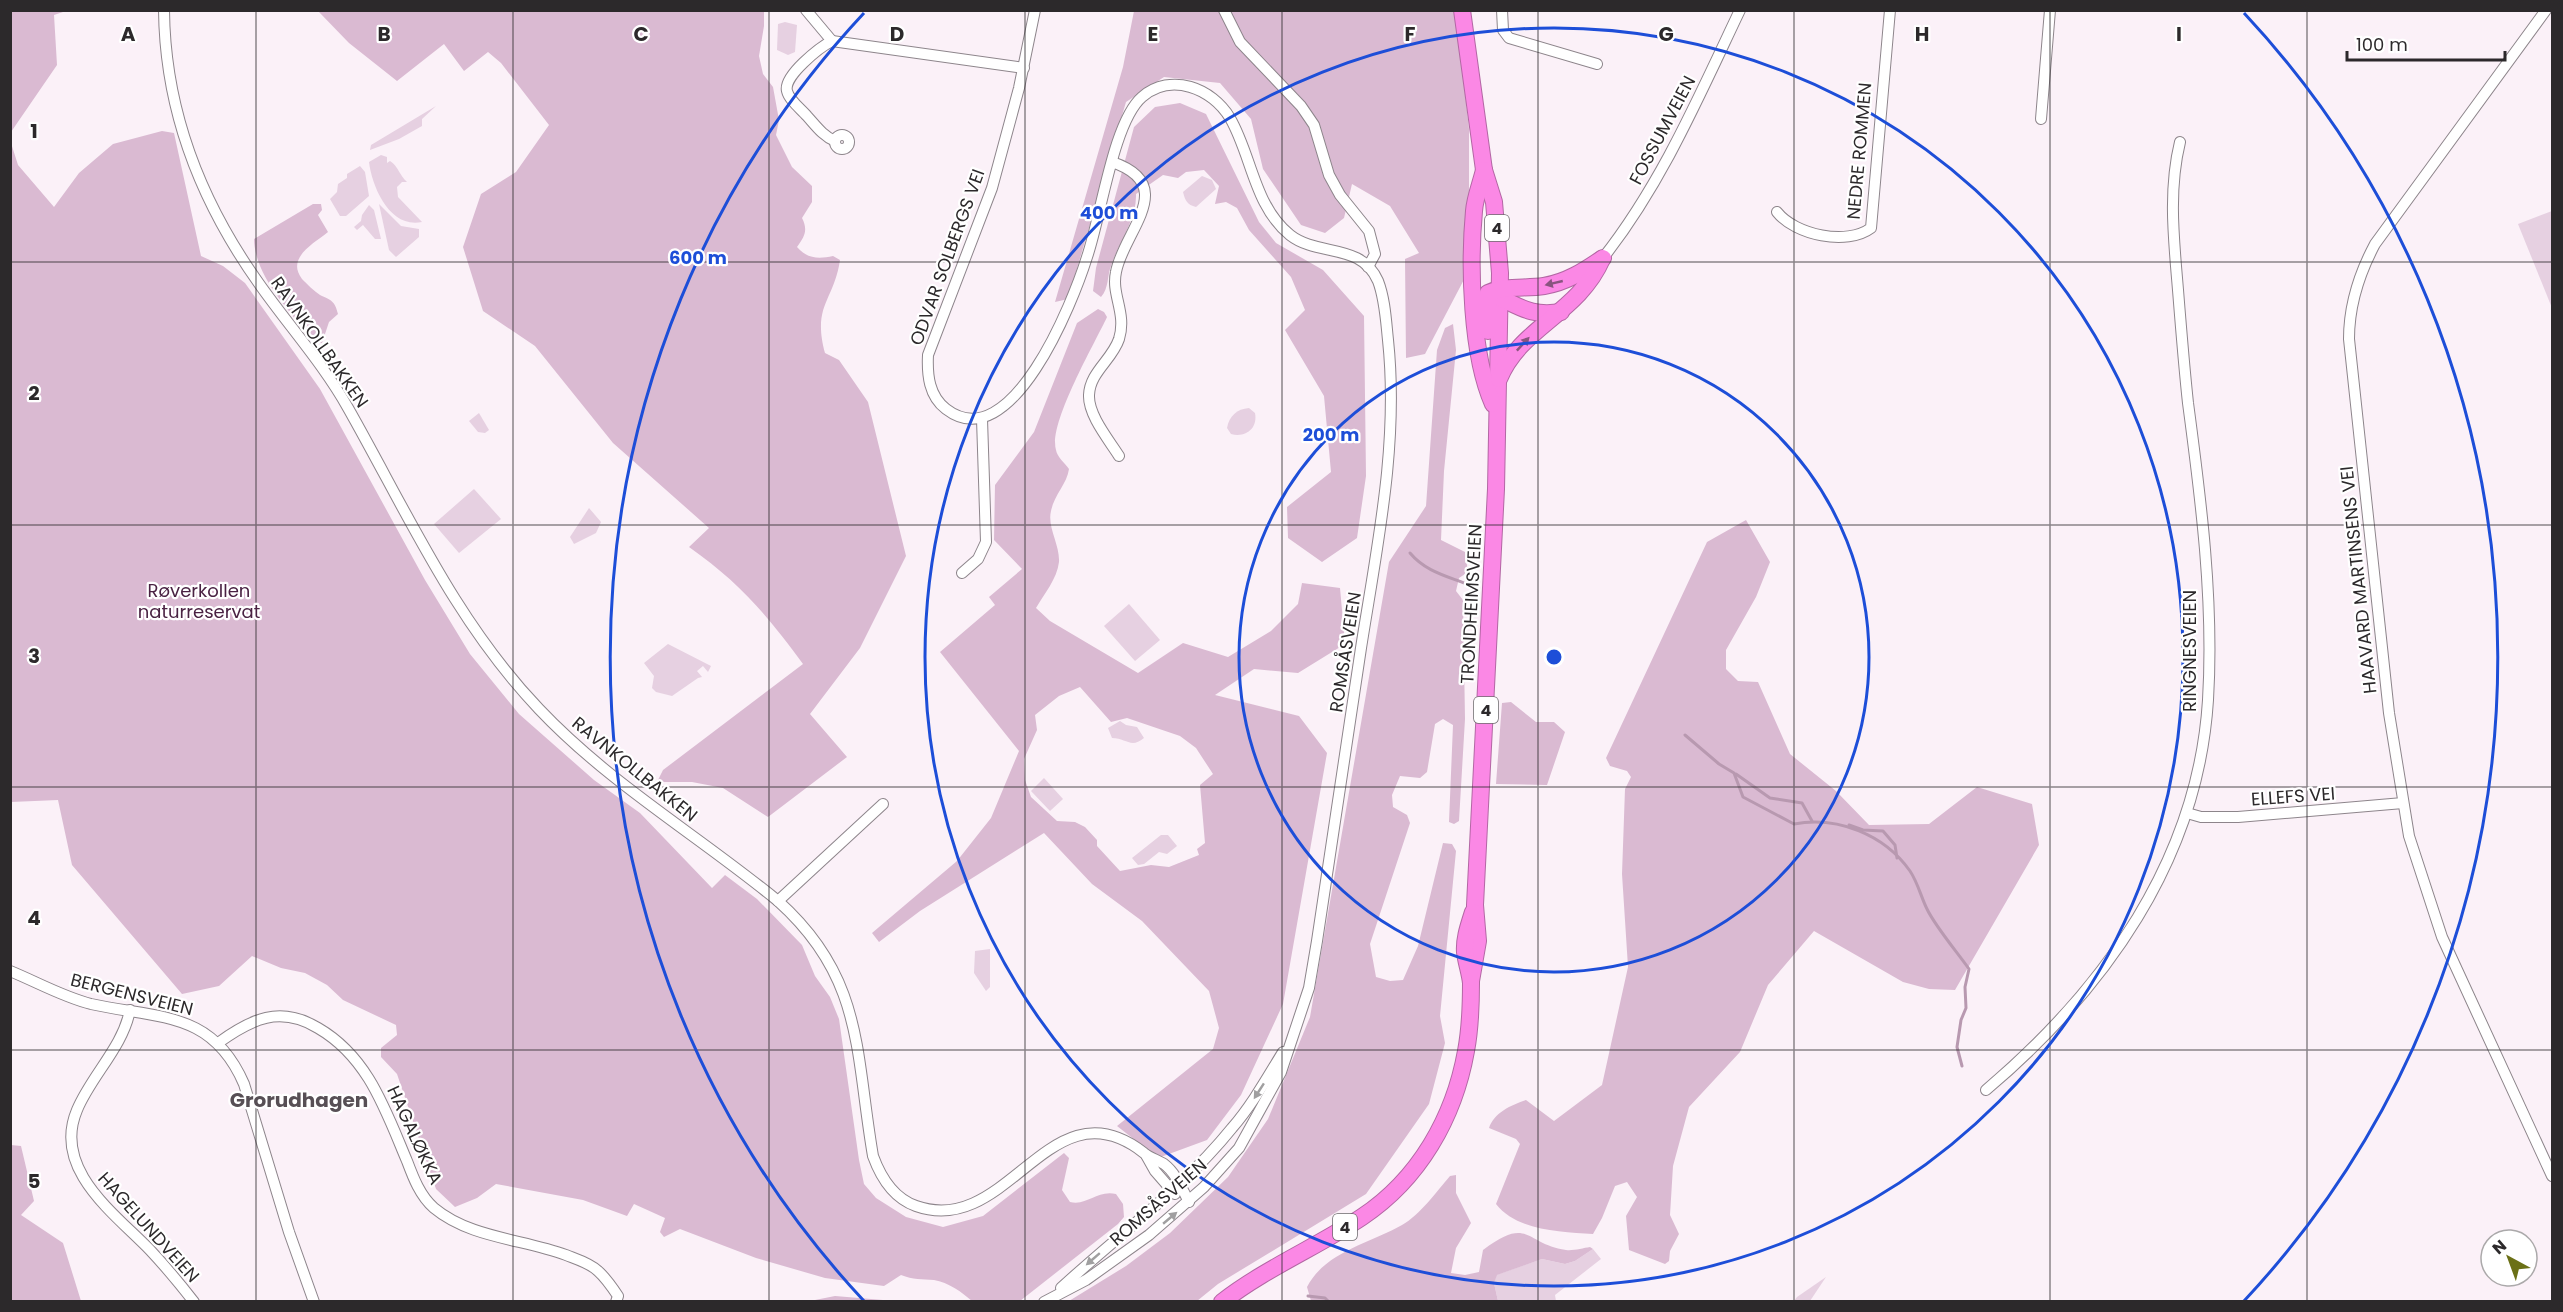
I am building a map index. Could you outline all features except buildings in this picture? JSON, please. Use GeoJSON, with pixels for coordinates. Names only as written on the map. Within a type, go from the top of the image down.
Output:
{"type":"FeatureCollection","features":[{"type":"Feature","properties":{"kind":"highway","name":"TRONDHEIMSVEIEN"},"geometry":{"type":"LineString","coordinates":[[1222,1302],[1267,1271],[1361,1217],[1395,1191],[1418,1164],[1442,1125],[1460,1077],[1468,1032],[1471,981],[1478,941],[1476,905],[1498,413],[1494,202],[1484,170],[1462,10]]}},
{"type":"Feature","properties":{"kind":"highway","name":"TRONDHEIMSVEIEN"},"geometry":{"type":"LineString","coordinates":[[1484,170],[1474,208],[1474,290],[1480,365],[1498,413]]}},
{"type":"Feature","properties":{"kind":"highway"},"geometry":{"type":"LineString","coordinates":[[1496,292],[1564,281],[1603,258]]}},
{"type":"Feature","properties":{"kind":"highway"},"geometry":{"type":"LineString","coordinates":[[1497,385],[1522,345],[1580,295],[1603,258]]}},
{"type":"Feature","properties":{"kind":"highway"},"geometry":{"type":"LineString","coordinates":[[1496,292],[1532,313],[1561,312]]}},
{"type":"Feature","properties":{"kind":"street"},"geometry":{"type":"LineString","coordinates":[[806,10],[832,41],[1024,68]]}},
{"type":"Feature","properties":{"kind":"street","name":"ODVAR SOLBERGS VEI"},"geometry":{"type":"LineString","coordinates":[[982,419],[963,418],[940,403],[929,381],[928,355],[992,188],[1024,68],[1035,10]]}},
{"type":"Feature","properties":{"kind":"street"},"geometry":{"type":"LineString","coordinates":[[962,573],[978,559],[986,542],[982,419],[1002,409],[1017,393],[1040,360],[1062,319],[1089,254],[1112,162],[1127,117],[1143,96],[1154,90],[1178,85],[1201,90],[1212,97],[1228,115],[1263,199],[1279,225],[1303,243],[1346,252],[1368,267],[1375,255],[1369,231],[1340,195],[1329,176],[1314,125],[1301,106],[1240,42],[1224,10]]}},
{"type":"Feature","properties":{"kind":"street"},"geometry":{"type":"LineString","coordinates":[[1502,10],[1503,30],[1509,38],[1597,64]]}},
{"type":"Feature","properties":{"kind":"street","name":"FOSSUMVEIEN"},"geometry":{"type":"LineString","coordinates":[[1603,258],[1637,210],[1666,163],[1740,10]]}},
{"type":"Feature","properties":{"kind":"street","name":"NEDRE ROMMEN"},"geometry":{"type":"LineString","coordinates":[[1777,212],[1785,223],[1802,231],[1851,236],[1863,234],[1871,228],[1890,10]]}},
{"type":"Feature","properties":{"kind":"street"},"geometry":{"type":"LineString","coordinates":[[2041,119],[2050,10]]}},
{"type":"Feature","properties":{"kind":"street","name":"HAAVARD MARTINSENS VEI"},"geometry":{"type":"LineString","coordinates":[[2546,10],[2375,244],[2358,282],[2350,313],[2349,339],[2389,712],[2403,803],[2417,866],[2442,938],[2553,1176]]}},
{"type":"Feature","properties":{"kind":"street","name":"RAVNKOLLBAKKEN"},"geometry":{"type":"LineString","coordinates":[[164,13],[173,98],[191,158],[208,199],[245,263],[343,399],[429,557],[473,629],[528,698],[591,759],[778,901],[811,934],[829,958],[843,987],[859,1050],[873,1156],[885,1182],[905,1201],[931,1210],[962,1209],[985,1199],[1060,1142],[1089,1133],[1106,1133],[1122,1138],[1146,1155],[1164,1164],[1180,1182],[1189,1202]]}},
{"type":"Feature","properties":{"kind":"street"},"geometry":{"type":"LineString","coordinates":[[832,41],[797,69],[787,80],[786,88],[789,96],[822,133],[835,141]]}},
{"type":"Feature","properties":{"kind":"street","name":"RINGNESVEIEN"},"geometry":{"type":"LineString","coordinates":[[1986,1090],[2058,1024],[2108,964],[2147,902],[2187,813],[2203,740],[2210,659],[2202,538],[2184,373],[2172,209],[2180,142]]}},
{"type":"Feature","properties":{"kind":"street"},"geometry":{"type":"LineString","coordinates":[[1112,162],[1135,173],[1142,185],[1145,199],[1142,216],[1115,272],[1122,312],[1119,340],[1094,377],[1089,395],[1095,415],[1119,456]]}},
{"type":"Feature","properties":{"kind":"street","name":"ROMSÅSVEIEN"},"geometry":{"type":"LineString","coordinates":[[1048,1299],[1112,1263],[1189,1202],[1224,1166],[1249,1132],[1281,1072],[1306,997],[1314,963],[1387,479],[1391,425],[1390,358],[1382,296],[1379,284],[1368,267]]}},
{"type":"Feature","properties":{"kind":"street","name":"ELLEFS VEI"},"geometry":{"type":"LineString","coordinates":[[2187,813],[2201,817],[2238,817],[2403,803]]}},
{"type":"Feature","properties":{"kind":"street"},"geometry":{"type":"LineString","coordinates":[[778,901],[868,821],[883,804]]}},
{"type":"Feature","properties":{"kind":"street","name":"BERGENSVEIEN"},"geometry":{"type":"LineString","coordinates":[[10,971],[77,999],[170,1017],[191,1024],[218,1043],[233,1062],[246,1090],[289,1232],[314,1302]]}},
{"type":"Feature","properties":{"kind":"street","name":"HAGELUNDVEIEN"},"geometry":{"type":"LineString","coordinates":[[130,1010],[125,1027],[76,1112],[71,1142],[75,1162],[88,1186],[157,1257],[194,1302]]}},
{"type":"Feature","properties":{"kind":"street","name":"HAGALØKKA"},"geometry":{"type":"LineString","coordinates":[[218,1043],[251,1023],[289,1015],[337,1039],[361,1065],[377,1091],[415,1181],[432,1207],[472,1229],[543,1247],[597,1269],[618,1296],[616,1302]]}},
{"type":"Feature","properties":{"kind":"street","name":"ROMSÅSVEIEN"},"geometry":{"type":"LineString","coordinates":[[1048,1299],[1180,1182],[1233,1128],[1290,1041]]}},
{"type":"Feature","properties":{"kind":"street","name":"RAVNKOLLBAKKEN"},"geometry":{"type":"LineString","coordinates":[[1146,1155],[1170,1191],[1189,1202]]}},
{"type":"Feature","properties":{"kind":"shaded area"},"geometry":{"type":"Polygon","coordinates":[[[785,22],[797,25],[795,52],[788,55],[777,50],[778,24],[785,22]]]}},
{"type":"Feature","properties":{"kind":"shaded area"},"geometry":{"type":"Polygon","coordinates":[[[436,106],[422,119],[422,126],[399,139],[370,150],[371,145],[436,106]]]}},
{"type":"Feature","properties":{"kind":"shaded area"},"geometry":{"type":"Polygon","coordinates":[[[381,155],[387,157],[387,163],[390,161],[393,163],[407,182],[402,182],[397,187],[398,197],[422,222],[401,219],[385,204],[374,183],[369,162],[381,155]]]}},
{"type":"Feature","properties":{"kind":"shaded area"},"geometry":{"type":"Polygon","coordinates":[[[360,166],[365,172],[369,196],[346,216],[340,216],[330,199],[337,192],[338,184],[347,178],[347,174],[360,166]]]}},
{"type":"Feature","properties":{"kind":"shaded area"},"geometry":{"type":"Polygon","coordinates":[[[1202,176],[1212,180],[1216,189],[1196,207],[1187,202],[1183,192],[1202,176]]]}},
{"type":"Feature","properties":{"kind":"shaded area"},"geometry":{"type":"Polygon","coordinates":[[[379,204],[401,226],[419,229],[419,237],[396,257],[389,250],[379,204]]]}},
{"type":"Feature","properties":{"kind":"shaded area"},"geometry":{"type":"Polygon","coordinates":[[[369,205],[374,210],[381,239],[375,239],[363,225],[357,230],[354,227],[361,221],[369,205]]]}},
{"type":"Feature","properties":{"kind":"shaded area"},"geometry":{"type":"Polygon","coordinates":[[[2552,211],[2552,308],[2518,224],[2552,211]]]}},
{"type":"Feature","properties":{"kind":"shaded area"},"geometry":{"type":"Polygon","coordinates":[[[1249,408],[1255,413],[1253,427],[1242,435],[1231,434],[1227,428],[1232,417],[1237,412],[1249,408]]]}},
{"type":"Feature","properties":{"kind":"shaded area"},"geometry":{"type":"Polygon","coordinates":[[[479,413],[489,430],[485,433],[478,432],[469,421],[479,413]]]}},
{"type":"Feature","properties":{"kind":"shaded area"},"geometry":{"type":"Polygon","coordinates":[[[474,489],[501,519],[459,553],[434,524],[474,489]]]}},
{"type":"Feature","properties":{"kind":"shaded area"},"geometry":{"type":"Polygon","coordinates":[[[589,508],[601,522],[596,533],[574,544],[570,537],[589,508]]]}},
{"type":"Feature","properties":{"kind":"shaded area"},"geometry":{"type":"Polygon","coordinates":[[[1129,604],[1160,640],[1135,661],[1104,626],[1129,604]]]}},
{"type":"Feature","properties":{"kind":"shaded area"},"geometry":{"type":"Polygon","coordinates":[[[668,644],[711,666],[708,672],[703,666],[697,671],[702,677],[672,696],[656,692],[652,688],[654,676],[644,663],[668,644]]]}},
{"type":"Feature","properties":{"kind":"shaded area"},"geometry":{"type":"Polygon","coordinates":[[[1120,721],[1137,727],[1144,738],[1132,743],[1112,738],[1108,728],[1120,721]]]}},
{"type":"Feature","properties":{"kind":"shaded area"},"geometry":{"type":"Polygon","coordinates":[[[1044,778],[1063,799],[1050,811],[1031,791],[1044,778]]]}},
{"type":"Feature","properties":{"kind":"shaded area"},"geometry":{"type":"Polygon","coordinates":[[[1161,835],[1168,835],[1177,846],[1167,854],[1159,852],[1144,864],[1138,865],[1132,858],[1161,835]]]}},
{"type":"Feature","properties":{"kind":"shaded area"},"geometry":{"type":"Polygon","coordinates":[[[990,949],[990,987],[986,991],[974,973],[975,951],[990,949]]]}},
{"type":"Feature","properties":{"kind":"shaded area"},"geometry":{"type":"Polygon","coordinates":[[[1593,1249],[1601,1259],[1555,1295],[1556,1301],[1498,1301],[1494,1283],[1496,1275],[1542,1259],[1565,1264],[1575,1261],[1593,1249]]]}},
{"type":"Feature","properties":{"kind":"shaded area"},"geometry":{"type":"Polygon","coordinates":[[[1826,1277],[1810,1301],[1794,1301],[1797,1297],[1826,1277]]]}},
{"type":"Feature","properties":{"kind":"green space"},"geometry":{"type":"Polygon","coordinates":[[[11,10],[66,11],[54,15],[57,65],[11,132],[11,10]]]}},
{"type":"Feature","properties":{"kind":"green space"},"geometry":{"type":"Polygon","coordinates":[[[318,11],[764,11],[759,56],[763,74],[773,87],[779,120],[776,135],[792,167],[812,186],[812,202],[802,218],[805,233],[797,247],[809,256],[818,258],[833,256],[840,260],[822,313],[821,324],[825,353],[839,360],[868,402],[906,556],[860,648],[810,714],[847,757],[768,817],[723,788],[692,782],[657,782],[663,770],[803,664],[738,586],[689,547],[709,528],[613,443],[535,346],[483,311],[463,247],[481,194],[516,172],[549,125],[501,63],[488,52],[464,71],[444,44],[397,81],[349,43],[318,11]]]}},
{"type":"Feature","properties":{"kind":"green space"},"geometry":{"type":"Polygon","coordinates":[[[1134,11],[1456,11],[1469,129],[1469,270],[1425,354],[1406,358],[1405,259],[1419,253],[1390,206],[1352,184],[1344,218],[1325,233],[1301,225],[1263,169],[1251,119],[1220,83],[1164,77],[1126,102],[1068,299],[1055,302],[1123,67],[1134,11]]]}},
{"type":"Feature","properties":{"kind":"green space"},"geometry":{"type":"Polygon","coordinates":[[[1180,103],[1206,114],[1259,222],[1276,243],[1323,270],[1364,316],[1366,476],[1357,538],[1322,562],[1288,538],[1287,507],[1331,472],[1324,396],[1285,330],[1305,310],[1291,277],[1249,230],[1237,208],[1226,202],[1215,204],[1219,186],[1204,170],[1186,172],[1178,178],[1163,175],[1136,194],[1134,212],[1114,257],[1105,290],[1101,297],[1093,291],[1096,268],[1134,127],[1155,107],[1180,103]]]}},
{"type":"Feature","properties":{"kind":"green space","name":"Røverkollen naturreservat"},"geometry":{"type":"Polygon","coordinates":[[[162,131],[174,133],[201,256],[223,266],[245,283],[320,389],[425,580],[470,654],[519,714],[594,780],[640,813],[712,888],[725,875],[757,899],[802,945],[815,976],[830,997],[839,1019],[859,1160],[864,1184],[876,1198],[906,1217],[943,1227],[983,1216],[1064,1153],[1069,1158],[1062,1190],[1070,1202],[1082,1202],[1103,1194],[1116,1194],[1123,1204],[1124,1217],[1118,1224],[1020,1301],[972,1301],[960,1291],[939,1281],[914,1279],[901,1275],[884,1286],[825,1278],[756,1258],[680,1229],[664,1237],[660,1232],[665,1218],[634,1204],[627,1216],[583,1200],[496,1184],[477,1198],[455,1207],[436,1189],[397,1074],[381,1057],[381,1048],[397,1035],[396,1025],[343,1000],[327,985],[305,973],[281,968],[252,956],[219,986],[182,994],[72,865],[58,800],[11,802],[11,143],[18,165],[54,207],[79,173],[113,144],[162,131]]]}},
{"type":"Feature","properties":{"kind":"green space"},"geometry":{"type":"Polygon","coordinates":[[[313,204],[321,204],[322,210],[318,215],[328,232],[303,252],[297,264],[302,279],[318,293],[332,301],[337,310],[338,314],[329,322],[322,343],[315,343],[276,294],[261,267],[254,239],[313,204]]]}},
{"type":"Feature","properties":{"kind":"green space"},"geometry":{"type":"Polygon","coordinates":[[[1098,309],[1107,317],[1065,403],[1055,438],[1059,458],[1069,469],[1050,517],[1059,562],[1053,580],[1036,608],[1050,621],[1138,673],[1183,643],[1228,657],[1271,631],[1298,604],[1302,583],[1340,588],[1345,644],[1298,673],[1254,669],[1215,695],[1299,716],[1327,753],[1283,1004],[1241,1095],[1207,1140],[1158,1158],[1117,1126],[1213,1049],[1219,1028],[1209,991],[1142,921],[1092,884],[1044,833],[920,911],[879,942],[872,933],[957,861],[991,818],[1019,751],[940,652],[995,605],[989,597],[1022,569],[994,540],[995,485],[1034,432],[1077,323],[1098,309]],[[1080,687],[1059,696],[1035,715],[1037,730],[1024,759],[1025,780],[1031,797],[1057,821],[1075,822],[1085,827],[1097,840],[1097,846],[1120,871],[1151,865],[1169,867],[1199,855],[1197,849],[1205,843],[1200,785],[1213,774],[1196,748],[1180,736],[1127,718],[1111,722],[1080,687]]]}},
{"type":"Feature","properties":{"kind":"green space"},"geometry":{"type":"Polygon","coordinates":[[[1453,324],[1456,350],[1444,471],[1441,540],[1465,552],[1468,572],[1459,578],[1456,591],[1463,600],[1465,719],[1459,821],[1454,824],[1449,822],[1453,725],[1443,719],[1435,724],[1427,772],[1420,778],[1400,776],[1392,795],[1393,807],[1407,815],[1410,823],[1370,944],[1376,977],[1390,981],[1403,980],[1418,946],[1443,843],[1452,844],[1456,851],[1440,1016],[1445,1043],[1429,1104],[1366,1194],[1218,1284],[1197,1301],[1069,1301],[1126,1266],[1170,1233],[1228,1177],[1268,1119],[1310,1017],[1389,562],[1426,506],[1437,350],[1445,328],[1453,324]]]}},
{"type":"Feature","properties":{"kind":"green space"},"geometry":{"type":"Polygon","coordinates":[[[1746,520],[1770,562],[1756,597],[1726,650],[1726,669],[1738,681],[1758,682],[1790,754],[1836,791],[1869,825],[1929,824],[1977,787],[2032,804],[2039,845],[1955,990],[1929,989],[1903,982],[1814,931],[1768,985],[1740,1052],[1689,1107],[1673,1166],[1670,1215],[1679,1234],[1670,1251],[1669,1261],[1665,1264],[1629,1250],[1626,1216],[1637,1197],[1627,1182],[1615,1186],[1593,1234],[1527,1225],[1505,1213],[1496,1204],[1520,1144],[1516,1139],[1489,1128],[1499,1114],[1526,1100],[1554,1121],[1602,1085],[1628,967],[1622,874],[1625,789],[1631,777],[1627,771],[1610,766],[1606,758],[1707,542],[1746,520]]]}},
{"type":"Feature","properties":{"kind":"green space"},"geometry":{"type":"Polygon","coordinates":[[[1511,702],[1536,722],[1554,722],[1565,732],[1547,785],[1496,784],[1502,703],[1511,702]]]}},
{"type":"Feature","properties":{"kind":"green space"},"geometry":{"type":"Polygon","coordinates":[[[11,1145],[21,1146],[34,1201],[21,1215],[63,1243],[81,1301],[11,1301],[11,1145]]]}},
{"type":"Feature","properties":{"kind":"green space"},"geometry":{"type":"Polygon","coordinates":[[[1456,1175],[1456,1193],[1471,1223],[1456,1248],[1451,1273],[1465,1275],[1479,1272],[1483,1250],[1510,1234],[1526,1235],[1552,1247],[1566,1250],[1590,1247],[1593,1249],[1575,1261],[1565,1264],[1542,1259],[1497,1275],[1494,1283],[1498,1301],[1311,1301],[1307,1287],[1325,1265],[1349,1250],[1409,1221],[1450,1176],[1456,1175]]]}},
{"type":"Feature","properties":{"kind":"green space"},"geometry":{"type":"Polygon","coordinates":[[[835,1296],[895,1301],[810,1301],[835,1296]]]}},
{"type":"Feature","properties":{"kind":"waterway"},"geometry":{"type":"LineString","coordinates":[[1410,553],[1430,569],[1469,585]]}},
{"type":"Feature","properties":{"kind":"waterway"},"geometry":{"type":"LineString","coordinates":[[1685,735],[1719,764],[1734,773],[1743,797],[1794,824],[1827,823],[1858,831],[1887,847],[1910,871],[1935,923],[1969,969],[1965,987],[1966,1008],[1961,1020],[1957,1047],[1962,1066]]}},
{"type":"Feature","properties":{"kind":"waterway"},"geometry":{"type":"LineString","coordinates":[[1736,774],[1770,798],[1802,803],[1812,821]]}},
{"type":"Feature","properties":{"kind":"waterway"},"geometry":{"type":"LineString","coordinates":[[1849,825],[1863,830],[1883,831],[1895,845],[1897,858]]}},
{"type":"Feature","properties":{"kind":"waterway"},"geometry":{"type":"LineString","coordinates":[[1308,1296],[1325,1298],[1329,1302]]}},
{"type":"Feature","properties":{"kind":"district","name":"Grorudhagen"},"geometry":{"type":"Point","coordinates":[299,1100]}}]}
